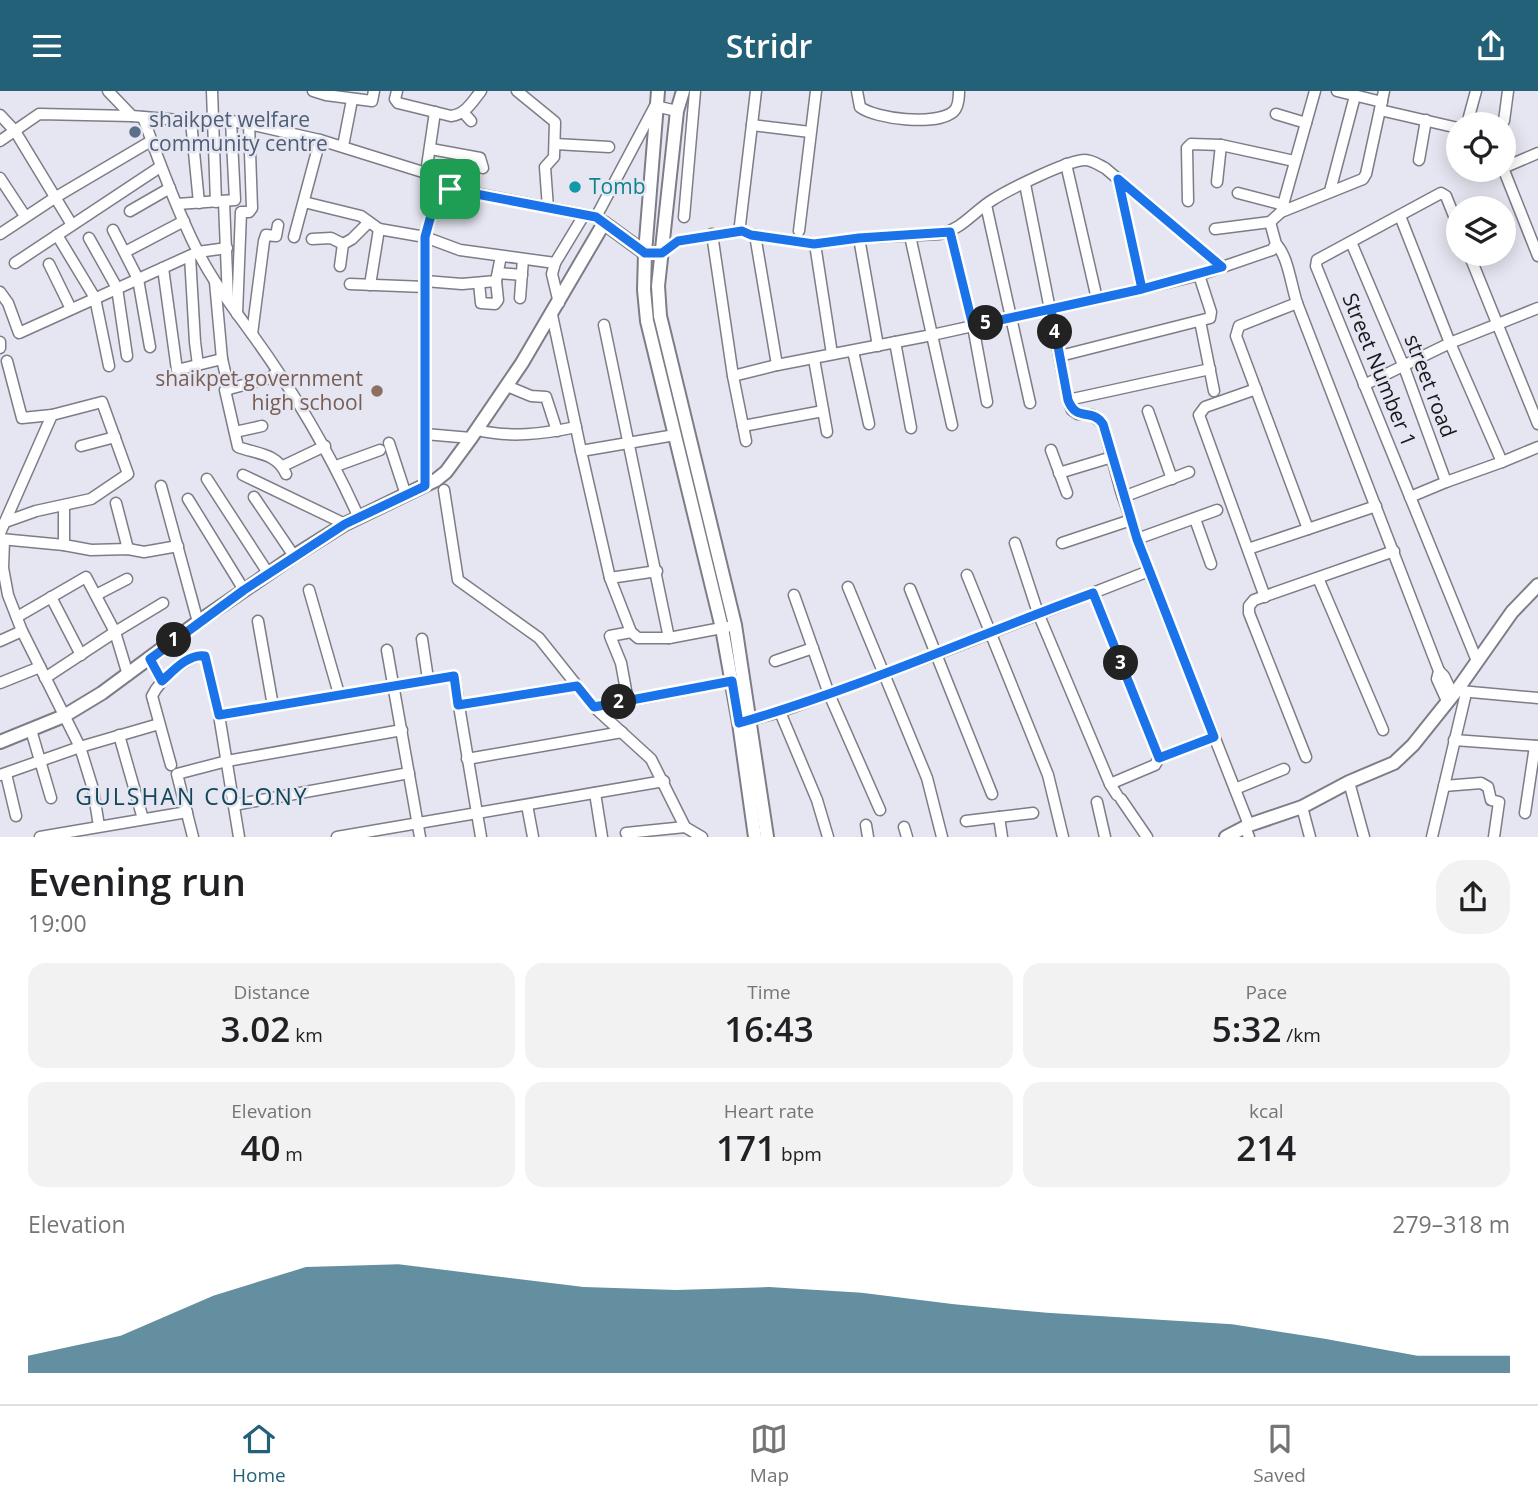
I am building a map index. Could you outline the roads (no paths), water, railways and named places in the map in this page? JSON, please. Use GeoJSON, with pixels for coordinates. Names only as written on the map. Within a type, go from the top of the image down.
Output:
{"type":"FeatureCollection","features":[{"type":"Feature","properties":{"kind":"street"},"geometry":{"type":"LineString","coordinates":[[108,91],[138,117],[151,141],[184,221],[194,254],[195,342],[198,365]]}},
{"type":"Feature","properties":{"kind":"street"},"geometry":{"type":"LineString","coordinates":[[212,91],[212,120],[227,248],[228,300]]}},
{"type":"Feature","properties":{"kind":"street"},"geometry":{"type":"LineString","coordinates":[[313,91],[372,101],[374,91]]}},
{"type":"Feature","properties":{"kind":"street"},"geometry":{"type":"LineString","coordinates":[[397,91],[398,103],[451,116],[463,112],[481,91]]}},
{"type":"Feature","properties":{"kind":"street"},"geometry":{"type":"LineString","coordinates":[[517,91],[555,122],[554,159],[545,167],[548,208]]}},
{"type":"Feature","properties":{"kind":"street"},"geometry":{"type":"LineString","coordinates":[[657,91],[645,253],[647,321],[675,435],[729,626],[732,681],[744,721],[755,837]]}},
{"type":"Feature","properties":{"kind":"street"},"geometry":{"type":"LineString","coordinates":[[683,91],[677,111],[658,286],[660,316],[729,626],[767,837]]}},
{"type":"Feature","properties":{"kind":"street"},"geometry":{"type":"LineString","coordinates":[[684,217],[695,91]]}},
{"type":"Feature","properties":{"kind":"street"},"geometry":{"type":"LineString","coordinates":[[740,225],[756,91]]}},
{"type":"Feature","properties":{"kind":"street"},"geometry":{"type":"LineString","coordinates":[[799,231],[816,91]]}},
{"type":"Feature","properties":{"kind":"street"},"geometry":{"type":"LineString","coordinates":[[857,91],[857,100],[865,111],[914,120],[935,119],[953,113],[959,91]]}},
{"type":"Feature","properties":{"kind":"street"},"geometry":{"type":"LineString","coordinates":[[1282,209],[1315,91]]}},
{"type":"Feature","properties":{"kind":"street"},"geometry":{"type":"LineString","coordinates":[[1337,91],[1446,125]]}},
{"type":"Feature","properties":{"kind":"street"},"geometry":{"type":"LineString","coordinates":[[1214,229],[1270,222],[1282,209],[1363,179],[1384,91]]}},
{"type":"Feature","properties":{"kind":"street"},"geometry":{"type":"LineString","coordinates":[[1470,112],[1476,91]]}},
{"type":"Feature","properties":{"kind":"street"},"geometry":{"type":"LineString","coordinates":[[1505,112],[1508,91]]}},
{"type":"Feature","properties":{"kind":"street"},"geometry":{"type":"LineString","coordinates":[[343,146],[346,96]]}},
{"type":"Feature","properties":{"kind":"street"},"geometry":{"type":"LineString","coordinates":[[1330,191],[1355,96]]}},
{"type":"Feature","properties":{"kind":"street"},"geometry":{"type":"LineString","coordinates":[[655,106],[677,111]]}},
{"type":"Feature","properties":{"kind":"street"},"geometry":{"type":"LineString","coordinates":[[0,742],[64,716],[128,675],[268,573],[345,524],[425,486],[446,471],[507,386],[559,303],[655,106]]}},
{"type":"Feature","properties":{"kind":"street"},"geometry":{"type":"LineString","coordinates":[[426,173],[435,112]]}},
{"type":"Feature","properties":{"kind":"street"},"geometry":{"type":"LineString","coordinates":[[463,112],[471,121]]}},
{"type":"Feature","properties":{"kind":"street"},"geometry":{"type":"LineString","coordinates":[[0,141],[39,114],[212,120],[249,124],[343,146],[426,173],[439,186],[600,220],[645,253],[662,253],[678,241],[742,231],[814,244],[950,232],[986,205],[1066,165],[1084,160],[1095,163],[1118,179],[1222,267]]}},
{"type":"Feature","properties":{"kind":"street"},"geometry":{"type":"LineString","coordinates":[[1276,114],[1306,123]]}},
{"type":"Feature","properties":{"kind":"street"},"geometry":{"type":"LineString","coordinates":[[0,115],[15,131],[72,225]]}},
{"type":"Feature","properties":{"kind":"street"},"geometry":{"type":"LineString","coordinates":[[1419,160],[1426,120]]}},
{"type":"Feature","properties":{"kind":"street"},"geometry":{"type":"LineString","coordinates":[[191,121],[199,203]]}},
{"type":"Feature","properties":{"kind":"street"},"geometry":{"type":"LineString","coordinates":[[177,204],[235,200],[231,121]]}},
{"type":"Feature","properties":{"kind":"street"},"geometry":{"type":"LineString","coordinates":[[237,315],[242,212],[249,212],[252,208],[249,124]]}},
{"type":"Feature","properties":{"kind":"street"},"geometry":{"type":"LineString","coordinates":[[751,125],[810,132]]}},
{"type":"Feature","properties":{"kind":"street"},"geometry":{"type":"LineString","coordinates":[[294,237],[320,140]]}},
{"type":"Feature","properties":{"kind":"street"},"geometry":{"type":"LineString","coordinates":[[0,234],[25,216],[151,141]]}},
{"type":"Feature","properties":{"kind":"street"},"geometry":{"type":"LineString","coordinates":[[555,144],[609,147]]}},
{"type":"Feature","properties":{"kind":"street"},"geometry":{"type":"LineString","coordinates":[[1188,201],[1188,146],[1220,145],[1294,162]]}},
{"type":"Feature","properties":{"kind":"street"},"geometry":{"type":"LineString","coordinates":[[1217,182],[1220,145]]}},
{"type":"Feature","properties":{"kind":"street"},"geometry":{"type":"LineString","coordinates":[[431,149],[480,158],[483,169]]}},
{"type":"Feature","properties":{"kind":"street"},"geometry":{"type":"LineString","coordinates":[[1516,162],[1538,153]]}},
{"type":"Feature","properties":{"kind":"street"},"geometry":{"type":"LineString","coordinates":[[1066,165],[1097,299]]}},
{"type":"Feature","properties":{"kind":"street"},"geometry":{"type":"LineString","coordinates":[[15,263],[160,167]]}},
{"type":"Feature","properties":{"kind":"street"},"geometry":{"type":"LineString","coordinates":[[0,178],[25,216]]}},
{"type":"Feature","properties":{"kind":"street"},"geometry":{"type":"LineString","coordinates":[[1118,179],[1142,289]]}},
{"type":"Feature","properties":{"kind":"street"},"geometry":{"type":"LineString","coordinates":[[1509,182],[1538,256]]}},
{"type":"Feature","properties":{"kind":"street"},"geometry":{"type":"LineString","coordinates":[[1026,184],[1068,400],[1072,410],[1078,414],[1092,415],[1099,419],[1105,432],[1137,539],[1235,789],[1247,829]]}},
{"type":"Feature","properties":{"kind":"street"},"geometry":{"type":"LineString","coordinates":[[425,486],[425,237],[439,186]]}},
{"type":"Feature","properties":{"kind":"street"},"geometry":{"type":"LineString","coordinates":[[130,211],[170,188]]}},
{"type":"Feature","properties":{"kind":"street"},"geometry":{"type":"LineString","coordinates":[[1238,193],[1282,209]]}},
{"type":"Feature","properties":{"kind":"street","name":"Street Number 1"},"geometry":{"type":"LineString","coordinates":[[1446,199],[1444,194],[1400,216],[1317,260],[1316,266],[1477,661]]}},
{"type":"Feature","properties":{"kind":"street"},"geometry":{"type":"LineString","coordinates":[[304,202],[361,216],[379,229],[425,237],[460,250],[555,263]]}},
{"type":"Feature","properties":{"kind":"street"},"geometry":{"type":"LineString","coordinates":[[986,205],[1030,403]]}},
{"type":"Feature","properties":{"kind":"street"},"geometry":{"type":"LineString","coordinates":[[559,303],[552,274],[555,263],[584,215]]}},
{"type":"Feature","properties":{"kind":"street"},"geometry":{"type":"LineString","coordinates":[[1400,216],[1500,459]]}},
{"type":"Feature","properties":{"kind":"street"},"geometry":{"type":"LineString","coordinates":[[125,252],[184,221]]}},
{"type":"Feature","properties":{"kind":"street"},"geometry":{"type":"LineString","coordinates":[[343,244],[369,222]]}},
{"type":"Feature","properties":{"kind":"street"},"geometry":{"type":"LineString","coordinates":[[1270,222],[1276,244],[1285,254],[1289,280],[1297,303],[1439,671],[1456,695],[1454,740],[1432,837]]}},
{"type":"Feature","properties":{"kind":"street"},"geometry":{"type":"LineString","coordinates":[[252,334],[264,241],[266,235],[276,236],[278,225]]}},
{"type":"Feature","properties":{"kind":"street"},"geometry":{"type":"LineString","coordinates":[[370,285],[379,229]]}},
{"type":"Feature","properties":{"kind":"street"},"geometry":{"type":"LineString","coordinates":[[113,230],[138,279],[150,347]]}},
{"type":"Feature","properties":{"kind":"street"},"geometry":{"type":"LineString","coordinates":[[950,232],[973,326],[987,402]]}},
{"type":"Feature","properties":{"kind":"street"},"geometry":{"type":"LineString","coordinates":[[712,234],[733,376],[746,440]]}},
{"type":"Feature","properties":{"kind":"street"},"geometry":{"type":"LineString","coordinates":[[57,235],[94,299],[109,366]]}},
{"type":"Feature","properties":{"kind":"street"},"geometry":{"type":"LineString","coordinates":[[755,235],[776,365]]}},
{"type":"Feature","properties":{"kind":"street"},"geometry":{"type":"LineString","coordinates":[[910,236],[952,425]]}},
{"type":"Feature","properties":{"kind":"street"},"geometry":{"type":"LineString","coordinates":[[89,238],[117,288],[127,356]]}},
{"type":"Feature","properties":{"kind":"street"},"geometry":{"type":"LineString","coordinates":[[859,238],[878,346]]}},
{"type":"Feature","properties":{"kind":"street"},"geometry":{"type":"LineString","coordinates":[[312,239],[331,239],[343,244]]}},
{"type":"Feature","properties":{"kind":"street","name":"street road"},"geometry":{"type":"LineString","coordinates":[[1351,242],[1404,367],[1446,482]]}},
{"type":"Feature","properties":{"kind":"street"},"geometry":{"type":"LineString","coordinates":[[340,266],[343,244]]}},
{"type":"Feature","properties":{"kind":"street"},"geometry":{"type":"LineString","coordinates":[[814,244],[832,354]]}},
{"type":"Feature","properties":{"kind":"street"},"geometry":{"type":"LineString","coordinates":[[733,376],[1142,289],[1199,275],[1272,250],[1276,244]]}},
{"type":"Feature","properties":{"kind":"street"},"geometry":{"type":"LineString","coordinates":[[0,292],[8,303],[19,333],[194,254],[227,248]]}},
{"type":"Feature","properties":{"kind":"street"},"geometry":{"type":"LineString","coordinates":[[194,254],[215,278],[325,446],[359,518]]}},
{"type":"Feature","properties":{"kind":"street"},"geometry":{"type":"LineString","coordinates":[[479,283],[481,304],[495,304],[498,300],[497,277],[501,256]]}},
{"type":"Feature","properties":{"kind":"street"},"geometry":{"type":"LineString","coordinates":[[520,298],[523,259]]}},
{"type":"Feature","properties":{"kind":"street"},"geometry":{"type":"LineString","coordinates":[[49,264],[71,309]]}},
{"type":"Feature","properties":{"kind":"street"},"geometry":{"type":"LineString","coordinates":[[1474,266],[1538,424]]}},
{"type":"Feature","properties":{"kind":"street"},"geometry":{"type":"LineString","coordinates":[[163,268],[177,370],[222,359]]}},
{"type":"Feature","properties":{"kind":"street"},"geometry":{"type":"LineString","coordinates":[[350,284],[462,284],[522,275]]}},
{"type":"Feature","properties":{"kind":"street"},"geometry":{"type":"LineString","coordinates":[[1060,356],[1210,318],[1211,312],[1199,275]]}},
{"type":"Feature","properties":{"kind":"street"},"geometry":{"type":"LineString","coordinates":[[215,278],[222,359],[229,389]]}},
{"type":"Feature","properties":{"kind":"street"},"geometry":{"type":"LineString","coordinates":[[1297,303],[1239,326],[1236,336],[1308,529]]}},
{"type":"Feature","properties":{"kind":"street"},"geometry":{"type":"LineString","coordinates":[[1364,385],[1450,343],[1538,308]]}},
{"type":"Feature","properties":{"kind":"street"},"geometry":{"type":"LineString","coordinates":[[552,315],[610,578],[631,632],[638,638],[670,638],[729,626]]}},
{"type":"Feature","properties":{"kind":"street"},"geometry":{"type":"LineString","coordinates":[[1200,321],[1214,391]]}},
{"type":"Feature","properties":{"kind":"street"},"geometry":{"type":"LineString","coordinates":[[604,325],[631,442],[670,638]]}},
{"type":"Feature","properties":{"kind":"street"},"geometry":{"type":"LineString","coordinates":[[0,342],[0,348]]}},
{"type":"Feature","properties":{"kind":"street"},"geometry":{"type":"LineString","coordinates":[[895,342],[911,428]]}},
{"type":"Feature","properties":{"kind":"street"},"geometry":{"type":"LineString","coordinates":[[853,351],[869,424]]}},
{"type":"Feature","properties":{"kind":"street"},"geometry":{"type":"LineString","coordinates":[[814,359],[827,432]]}},
{"type":"Feature","properties":{"kind":"street"},"geometry":{"type":"LineString","coordinates":[[5,522],[36,510],[91,499],[128,474],[103,402],[52,415],[22,418],[6,361]]}},
{"type":"Feature","properties":{"kind":"street"},"geometry":{"type":"LineString","coordinates":[[1068,400],[1210,369]]}},
{"type":"Feature","properties":{"kind":"street"},"geometry":{"type":"LineString","coordinates":[[277,372],[270,378],[225,390],[238,447],[273,457],[285,470],[325,446]]}},
{"type":"Feature","properties":{"kind":"street"},"geometry":{"type":"LineString","coordinates":[[507,386],[531,396],[546,397],[557,431]]}},
{"type":"Feature","properties":{"kind":"street"},"geometry":{"type":"LineString","coordinates":[[1256,389],[1205,407],[1199,415],[1265,597]]}},
{"type":"Feature","properties":{"kind":"street"},"geometry":{"type":"LineString","coordinates":[[743,426],[823,411]]}},
{"type":"Feature","properties":{"kind":"street"},"geometry":{"type":"LineString","coordinates":[[1148,411],[1172,479]]}},
{"type":"Feature","properties":{"kind":"street"},"geometry":{"type":"LineString","coordinates":[[52,415],[1,537],[4,596],[17,617],[80,747],[93,789],[99,826]]}},
{"type":"Feature","properties":{"kind":"street"},"geometry":{"type":"LineString","coordinates":[[235,432],[262,426]]}},
{"type":"Feature","properties":{"kind":"street"},"geometry":{"type":"LineString","coordinates":[[425,434],[528,435],[576,427]]}},
{"type":"Feature","properties":{"kind":"street"},"geometry":{"type":"LineString","coordinates":[[581,451],[675,435]]}},
{"type":"Feature","properties":{"kind":"street"},"geometry":{"type":"LineString","coordinates":[[80,446],[115,437]]}},
{"type":"Feature","properties":{"kind":"street"},"geometry":{"type":"LineString","coordinates":[[388,443],[406,495]]}},
{"type":"Feature","properties":{"kind":"street"},"geometry":{"type":"LineString","coordinates":[[1410,497],[1500,459],[1538,447]]}},
{"type":"Feature","properties":{"kind":"street"},"geometry":{"type":"LineString","coordinates":[[336,466],[380,450]]}},
{"type":"Feature","properties":{"kind":"street"},"geometry":{"type":"LineString","coordinates":[[1051,450],[1067,493]]}},
{"type":"Feature","properties":{"kind":"street"},"geometry":{"type":"LineString","coordinates":[[1059,473],[1112,457]]}},
{"type":"Feature","properties":{"kind":"street"},"geometry":{"type":"LineString","coordinates":[[1123,497],[1189,472]]}},
{"type":"Feature","properties":{"kind":"street"},"geometry":{"type":"LineString","coordinates":[[243,475],[345,524]]}},
{"type":"Feature","properties":{"kind":"street"},"geometry":{"type":"LineString","coordinates":[[207,479],[268,573]]}},
{"type":"Feature","properties":{"kind":"street"},"geometry":{"type":"LineString","coordinates":[[161,486],[198,622]]}},
{"type":"Feature","properties":{"kind":"street"},"geometry":{"type":"LineString","coordinates":[[444,490],[458,580],[539,638],[594,707],[651,759],[685,827],[702,837]]}},
{"type":"Feature","properties":{"kind":"street"},"geometry":{"type":"LineString","coordinates":[[254,497],[295,556]]}},
{"type":"Feature","properties":{"kind":"street"},"geometry":{"type":"LineString","coordinates":[[188,499],[244,590]]}},
{"type":"Feature","properties":{"kind":"street"},"geometry":{"type":"LineString","coordinates":[[116,503],[128,549]]}},
{"type":"Feature","properties":{"kind":"street"},"geometry":{"type":"LineString","coordinates":[[1248,548],[1376,506]]}},
{"type":"Feature","properties":{"kind":"street"},"geometry":{"type":"LineString","coordinates":[[64,509],[64,545]]}},
{"type":"Feature","properties":{"kind":"street"},"geometry":{"type":"LineString","coordinates":[[1137,539],[1217,510]]}},
{"type":"Feature","properties":{"kind":"street"},"geometry":{"type":"LineString","coordinates":[[1195,519],[1211,564]]}},
{"type":"Feature","properties":{"kind":"street"},"geometry":{"type":"LineString","coordinates":[[1062,543],[1131,520]]}},
{"type":"Feature","properties":{"kind":"street"},"geometry":{"type":"LineString","coordinates":[[1,537],[91,550],[128,549],[144,552],[178,546]]}},
{"type":"Feature","properties":{"kind":"street"},"geometry":{"type":"LineString","coordinates":[[1015,543],[1038,613],[1110,784],[1147,837]]}},
{"type":"Feature","properties":{"kind":"street"},"geometry":{"type":"LineString","coordinates":[[1306,757],[1249,614],[1251,602],[1394,551]]}},
{"type":"Feature","properties":{"kind":"street"},"geometry":{"type":"LineString","coordinates":[[610,578],[657,571]]}},
{"type":"Feature","properties":{"kind":"street"},"geometry":{"type":"LineString","coordinates":[[744,721],[780,712],[884,674],[1149,571]]}},
{"type":"Feature","properties":{"kind":"street"},"geometry":{"type":"LineString","coordinates":[[967,575],[1048,775],[1063,837]]}},
{"type":"Feature","properties":{"kind":"street"},"geometry":{"type":"LineString","coordinates":[[17,617],[86,577],[116,632],[128,675]]}},
{"type":"Feature","properties":{"kind":"street"},"geometry":{"type":"LineString","coordinates":[[1318,578],[1384,730]]}},
{"type":"Feature","properties":{"kind":"street"},"geometry":{"type":"LineString","coordinates":[[96,595],[127,579]]}},
{"type":"Feature","properties":{"kind":"street"},"geometry":{"type":"LineString","coordinates":[[1226,837],[1302,807],[1349,782],[1394,763],[1456,695],[1512,612],[1538,585]]}},
{"type":"Feature","properties":{"kind":"street"},"geometry":{"type":"LineString","coordinates":[[848,587],[927,778],[942,837]]}},
{"type":"Feature","properties":{"kind":"street"},"geometry":{"type":"LineString","coordinates":[[909,589],[992,794]]}},
{"type":"Feature","properties":{"kind":"street"},"geometry":{"type":"LineString","coordinates":[[309,590],[339,694]]}},
{"type":"Feature","properties":{"kind":"street"},"geometry":{"type":"LineString","coordinates":[[1093,593],[1159,758]]}},
{"type":"Feature","properties":{"kind":"street"},"geometry":{"type":"LineString","coordinates":[[794,595],[829,694],[880,810]]}},
{"type":"Feature","properties":{"kind":"street"},"geometry":{"type":"LineString","coordinates":[[51,597],[82,655]]}},
{"type":"Feature","properties":{"kind":"street"},"geometry":{"type":"LineString","coordinates":[[45,678],[163,603]]}},
{"type":"Feature","properties":{"kind":"street"},"geometry":{"type":"LineString","coordinates":[[258,621],[273,706]]}},
{"type":"Feature","properties":{"kind":"street"},"geometry":{"type":"LineString","coordinates":[[0,641],[22,631]]}},
{"type":"Feature","properties":{"kind":"street"},"geometry":{"type":"LineString","coordinates":[[628,701],[621,663],[610,636],[631,632]]}},
{"type":"Feature","properties":{"kind":"street"},"geometry":{"type":"LineString","coordinates":[[422,639],[428,680]]}},
{"type":"Feature","properties":{"kind":"street"},"geometry":{"type":"LineString","coordinates":[[775,661],[813,648]]}},
{"type":"Feature","properties":{"kind":"street"},"geometry":{"type":"LineString","coordinates":[[387,650],[419,837]]}},
{"type":"Feature","properties":{"kind":"street"},"geometry":{"type":"LineString","coordinates":[[171,765],[152,696],[162,681],[179,666],[199,655],[205,656],[219,715],[239,837]]}},
{"type":"Feature","properties":{"kind":"street"},"geometry":{"type":"LineString","coordinates":[[150,659],[162,681]]}},
{"type":"Feature","properties":{"kind":"street"},"geometry":{"type":"LineString","coordinates":[[0,683],[40,667]]}},
{"type":"Feature","properties":{"kind":"street"},"geometry":{"type":"LineString","coordinates":[[219,715],[454,676],[481,837]]}},
{"type":"Feature","properties":{"kind":"street"},"geometry":{"type":"LineString","coordinates":[[594,707],[732,681]]}},
{"type":"Feature","properties":{"kind":"street"},"geometry":{"type":"LineString","coordinates":[[458,705],[577,686]]}},
{"type":"Feature","properties":{"kind":"street"},"geometry":{"type":"LineString","coordinates":[[1456,695],[1534,698],[1538,686]]}},
{"type":"Feature","properties":{"kind":"street"},"geometry":{"type":"LineString","coordinates":[[780,712],[817,800],[828,837]]}},
{"type":"Feature","properties":{"kind":"street"},"geometry":{"type":"LineString","coordinates":[[16,816],[3,774],[80,747],[159,724]]}},
{"type":"Feature","properties":{"kind":"street"},"geometry":{"type":"LineString","coordinates":[[32,730],[51,797]]}},
{"type":"Feature","properties":{"kind":"street"},"geometry":{"type":"LineString","coordinates":[[193,837],[177,774],[227,761],[402,730]]}},
{"type":"Feature","properties":{"kind":"street"},"geometry":{"type":"LineString","coordinates":[[467,758],[622,732]]}},
{"type":"Feature","properties":{"kind":"street"},"geometry":{"type":"LineString","coordinates":[[119,735],[144,819]]}},
{"type":"Feature","properties":{"kind":"street"},"geometry":{"type":"LineString","coordinates":[[1110,784],[1155,765],[1159,758],[1214,737]]}},
{"type":"Feature","properties":{"kind":"street"},"geometry":{"type":"LineString","coordinates":[[1454,740],[1537,746],[1525,813]]}},
{"type":"Feature","properties":{"kind":"street"},"geometry":{"type":"LineString","coordinates":[[1235,789],[1284,769]]}},
{"type":"Feature","properties":{"kind":"street"},"geometry":{"type":"LineString","coordinates":[[234,805],[409,773]]}},
{"type":"Feature","properties":{"kind":"street"},"geometry":{"type":"LineString","coordinates":[[337,837],[664,781]]}},
{"type":"Feature","properties":{"kind":"street"},"geometry":{"type":"LineString","coordinates":[[1349,782],[1364,837]]}},
{"type":"Feature","properties":{"kind":"street"},"geometry":{"type":"LineString","coordinates":[[1444,786],[1481,783],[1488,786],[1491,800],[1499,801],[1494,837]]}},
{"type":"Feature","properties":{"kind":"street"},"geometry":{"type":"LineString","coordinates":[[595,793],[603,837]]}},
{"type":"Feature","properties":{"kind":"street"},"geometry":{"type":"LineString","coordinates":[[1097,802],[1105,837]]}},
{"type":"Feature","properties":{"kind":"street"},"geometry":{"type":"LineString","coordinates":[[527,805],[533,837]]}},
{"type":"Feature","properties":{"kind":"street"},"geometry":{"type":"LineString","coordinates":[[1302,807],[1310,837]]}},
{"type":"Feature","properties":{"kind":"street"},"geometry":{"type":"LineString","coordinates":[[40,837],[187,812]]}},
{"type":"Feature","properties":{"kind":"street"},"geometry":{"type":"LineString","coordinates":[[966,821],[1032,813]]}},
{"type":"Feature","properties":{"kind":"street"},"geometry":{"type":"LineString","coordinates":[[999,817],[1002,837]]}},
{"type":"Feature","properties":{"kind":"street"},"geometry":{"type":"LineString","coordinates":[[866,825],[868,837]]}},
{"type":"Feature","properties":{"kind":"street"},"geometry":{"type":"LineString","coordinates":[[626,834],[685,827]]}},
{"type":"Feature","properties":{"kind":"place","name":"shaikpet welfare community centre"},"geometry":{"type":"Point","coordinates":[135,132]}},
{"type":"Feature","properties":{"kind":"place","name":"Tomb"},"geometry":{"type":"Point","coordinates":[575,187]}},
{"type":"Feature","properties":{"kind":"place","name":"shaikpet government high school"},"geometry":{"type":"Point","coordinates":[377,391]}},
{"type":"Feature","properties":{"kind":"district","name":"GULSHAN COLONY"},"geometry":{"type":"Point","coordinates":[192,797]}}]}
